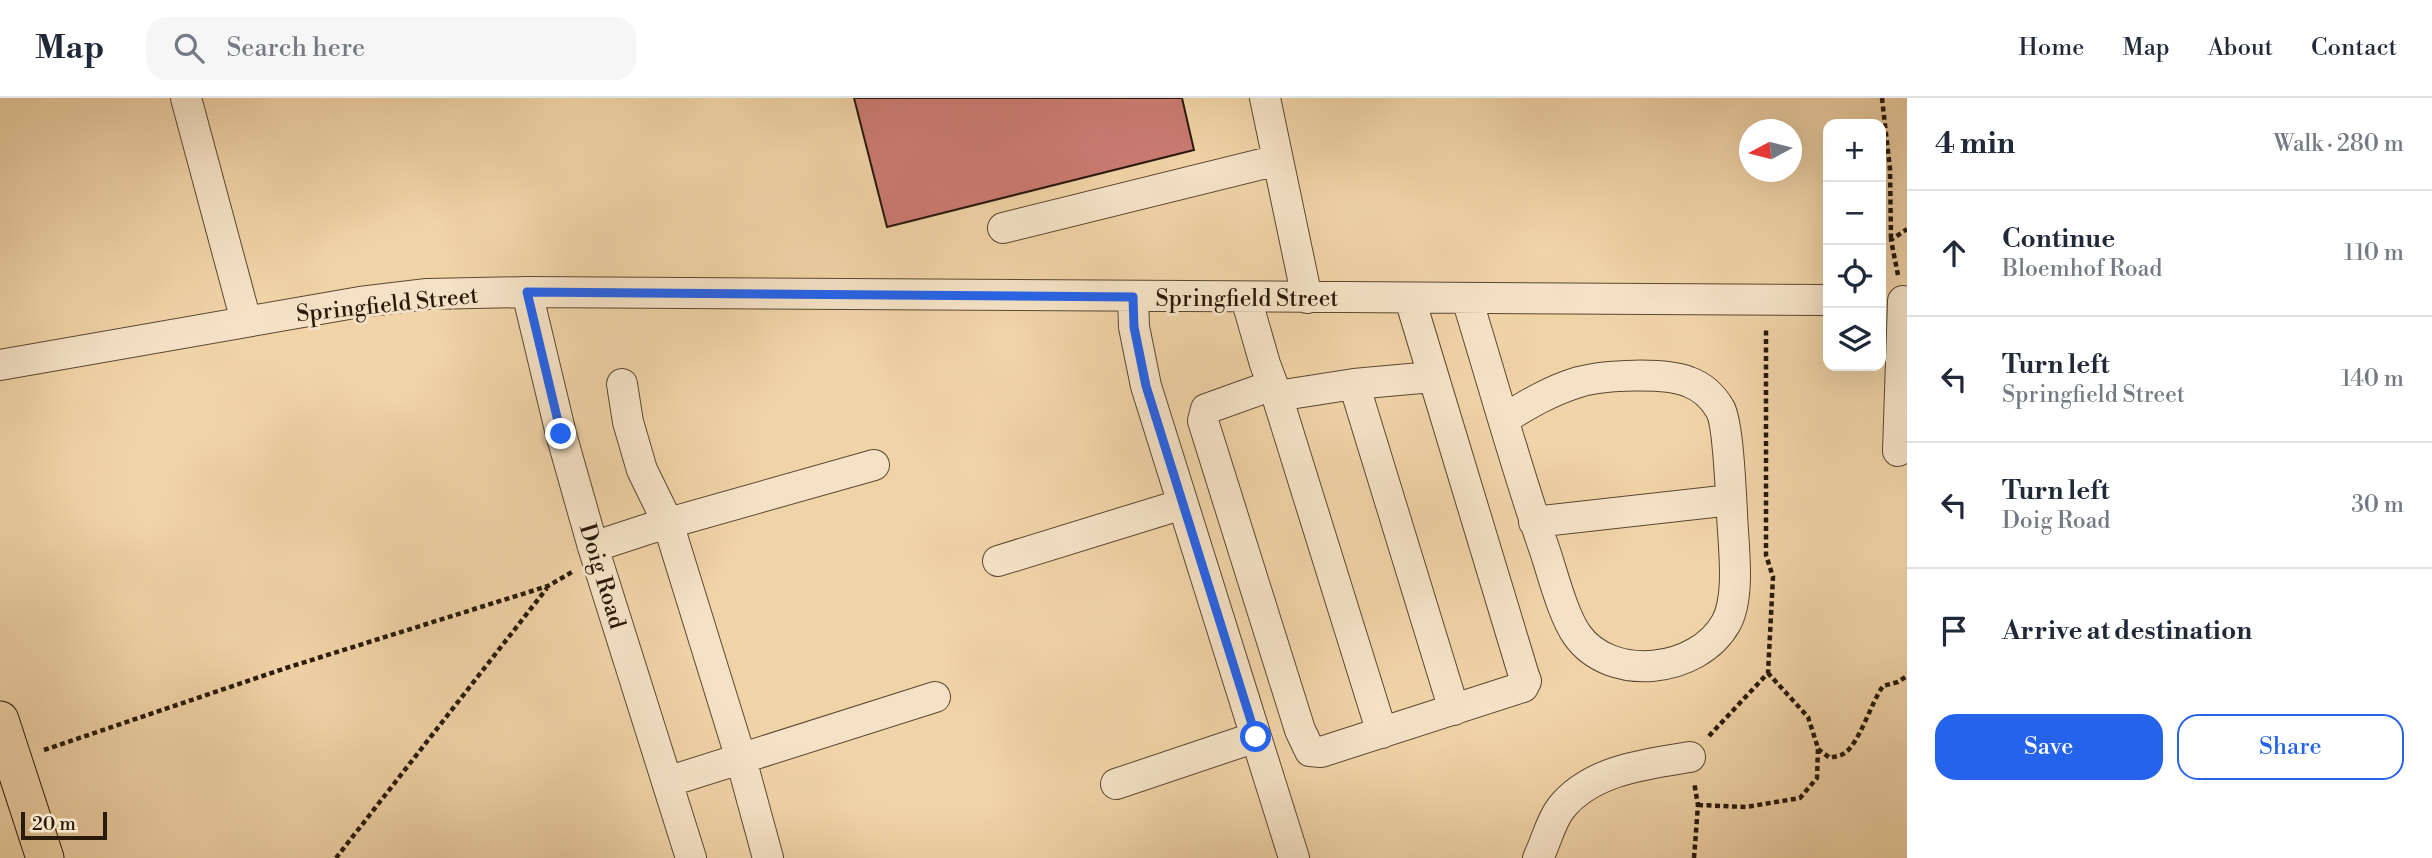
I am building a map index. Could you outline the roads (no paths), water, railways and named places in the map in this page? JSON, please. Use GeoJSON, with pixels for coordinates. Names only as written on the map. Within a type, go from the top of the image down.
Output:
{"type":"FeatureCollection","features":[{"type":"Feature","properties":{"kind":"main road"},"geometry":{"type":"LineString","coordinates":[[0,720],[45,858]]}},
{"type":"Feature","properties":{"kind":"street"},"geometry":{"type":"LineString","coordinates":[[186,98],[246,321]]}},
{"type":"Feature","properties":{"kind":"street"},"geometry":{"type":"LineString","coordinates":[[1265,98],[1307,298]]}},
{"type":"Feature","properties":{"kind":"street"},"geometry":{"type":"LineString","coordinates":[[1003,228],[1278,160]]}},
{"type":"Feature","properties":{"kind":"street","name":"Springfield Street"},"geometry":{"type":"LineString","coordinates":[[0,365],[246,321],[414,296],[527,292],[1823,300]]}},
{"type":"Feature","properties":{"kind":"street","name":"Doig Road"},"geometry":{"type":"LineString","coordinates":[[527,292],[561,434],[595,552],[691,858]]}},
{"type":"Feature","properties":{"kind":"street"},"geometry":{"type":"LineString","coordinates":[[1133,297],[1138,356],[1294,858]]}},
{"type":"Feature","properties":{"kind":"street"},"geometry":{"type":"LineString","coordinates":[[1246,298],[1382,733]]}},
{"type":"Feature","properties":{"kind":"street"},"geometry":{"type":"LineString","coordinates":[[1410,299],[1525,681],[1523,687],[1515,690],[1315,753],[1310,751],[1306,744],[1204,428],[1203,414],[1206,409],[1275,391],[1432,377]]}},
{"type":"Feature","properties":{"kind":"street"},"geometry":{"type":"LineString","coordinates":[[1467,299],[1534,522],[1575,633],[1589,650],[1612,661],[1640,667],[1671,663],[1697,653],[1715,637],[1727,622],[1733,598],[1731,500],[1722,412],[1709,393],[1689,381],[1665,376],[1623,376],[1581,382],[1536,399],[1504,419]]}},
{"type":"Feature","properties":{"kind":"street"},"geometry":{"type":"LineString","coordinates":[[1897,301],[1898,452]]}},
{"type":"Feature","properties":{"kind":"street"},"geometry":{"type":"LineString","coordinates":[[622,384],[628,422],[642,470],[668,523],[741,759],[768,858]]}},
{"type":"Feature","properties":{"kind":"street"},"geometry":{"type":"LineString","coordinates":[[1354,384],[1454,709]]}},
{"type":"Feature","properties":{"kind":"street"},"geometry":{"type":"LineString","coordinates":[[595,552],[668,523],[874,465]]}},
{"type":"Feature","properties":{"kind":"street"},"geometry":{"type":"LineString","coordinates":[[1534,522],[1731,500]]}},
{"type":"Feature","properties":{"kind":"street"},"geometry":{"type":"LineString","coordinates":[[998,561],[1183,504]]}},
{"type":"Feature","properties":{"kind":"street"},"geometry":{"type":"LineString","coordinates":[[667,782],[936,697]]}},
{"type":"Feature","properties":{"kind":"street"},"geometry":{"type":"LineString","coordinates":[[1116,784],[1256,737]]}},
{"type":"Feature","properties":{"kind":"street"},"geometry":{"type":"LineString","coordinates":[[1538,858],[1559,810],[1588,785],[1637,765],[1690,757]]}}]}
